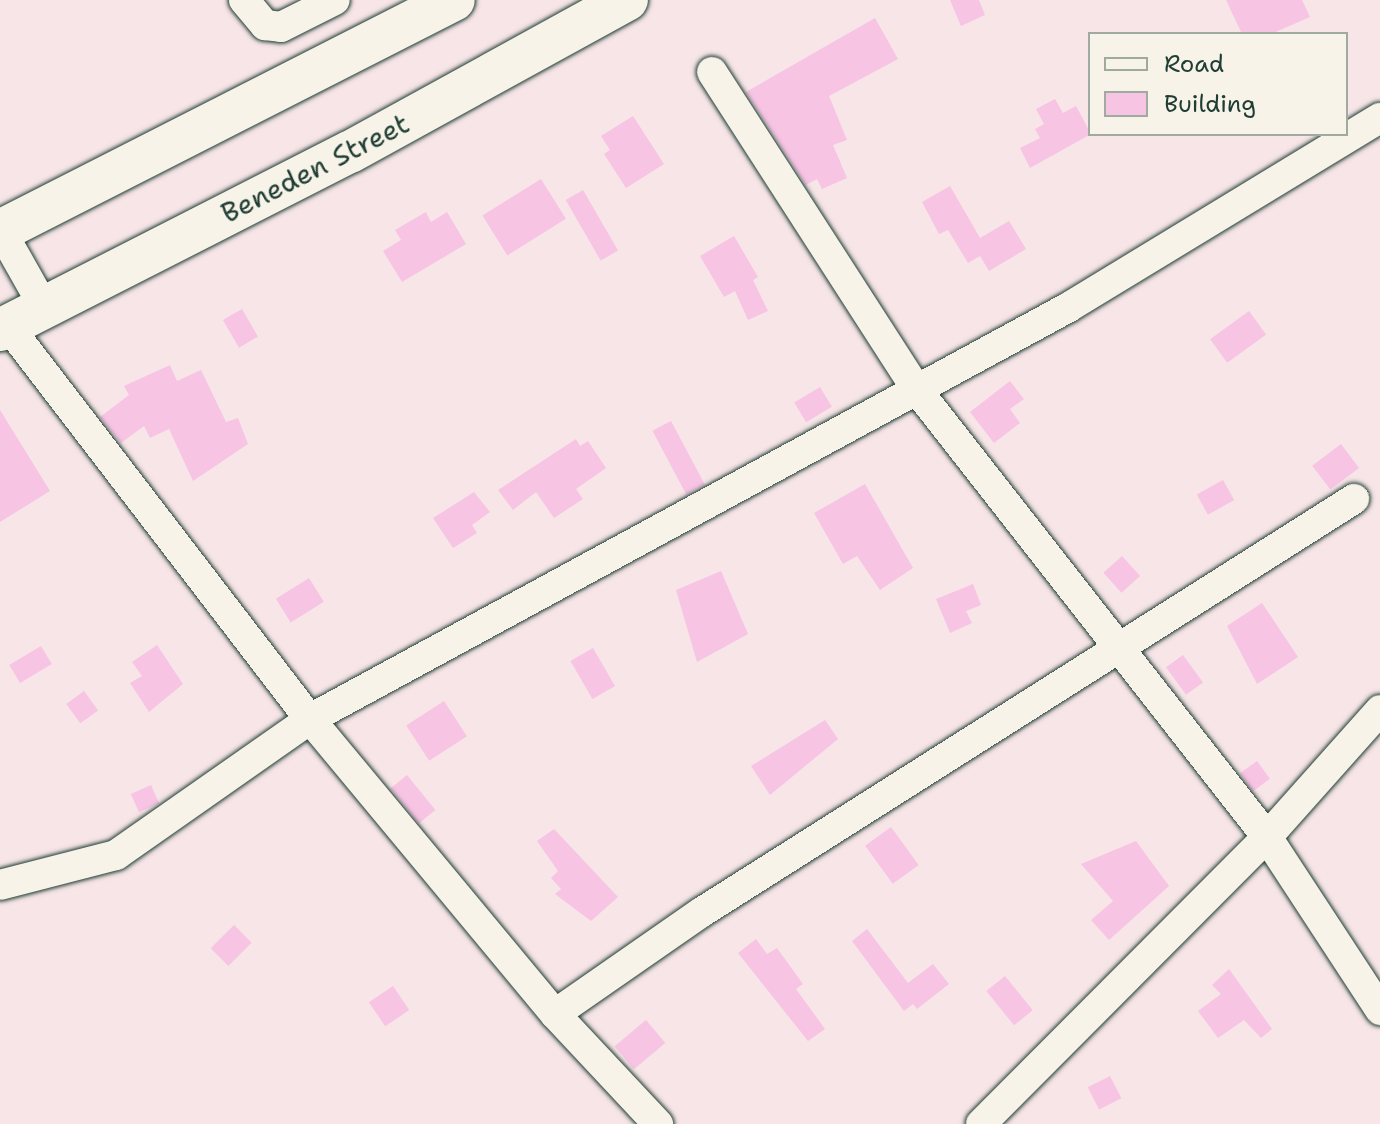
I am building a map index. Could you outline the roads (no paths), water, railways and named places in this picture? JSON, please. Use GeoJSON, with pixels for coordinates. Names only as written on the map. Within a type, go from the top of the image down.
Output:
{"type":"FeatureCollection","features":[{"type":"Feature","properties":{"kind":"main road"},"geometry":{"type":"LineString","coordinates":[[0,230],[454,0]]}},
{"type":"Feature","properties":{"kind":"main road","name":"Beneden Street"},"geometry":{"type":"LineString","coordinates":[[4,328],[350,152],[627,0]]}},
{"type":"Feature","properties":{"kind":"street"},"geometry":{"type":"LineString","coordinates":[[244,0],[265,25],[281,27],[335,0]]}},
{"type":"Feature","properties":{"kind":"street"},"geometry":{"type":"LineString","coordinates":[[712,72],[914,386],[1267,837],[1380,1010]]}},
{"type":"Feature","properties":{"kind":"street"},"geometry":{"type":"LineString","coordinates":[[0,885],[116,855],[310,719],[914,386],[1069,307],[1380,118]]}},
{"type":"Feature","properties":{"kind":"street"},"geometry":{"type":"LineString","coordinates":[[0,230],[44,307]]}},
{"type":"Feature","properties":{"kind":"street"},"geometry":{"type":"LineString","coordinates":[[4,328],[310,719],[555,1014],[658,1124]]}},
{"type":"Feature","properties":{"kind":"street"},"geometry":{"type":"LineString","coordinates":[[555,1014],[1118,644],[1354,499]]}},
{"type":"Feature","properties":{"kind":"street"},"geometry":{"type":"LineString","coordinates":[[981,1124],[1267,837],[1380,710]]}}]}
